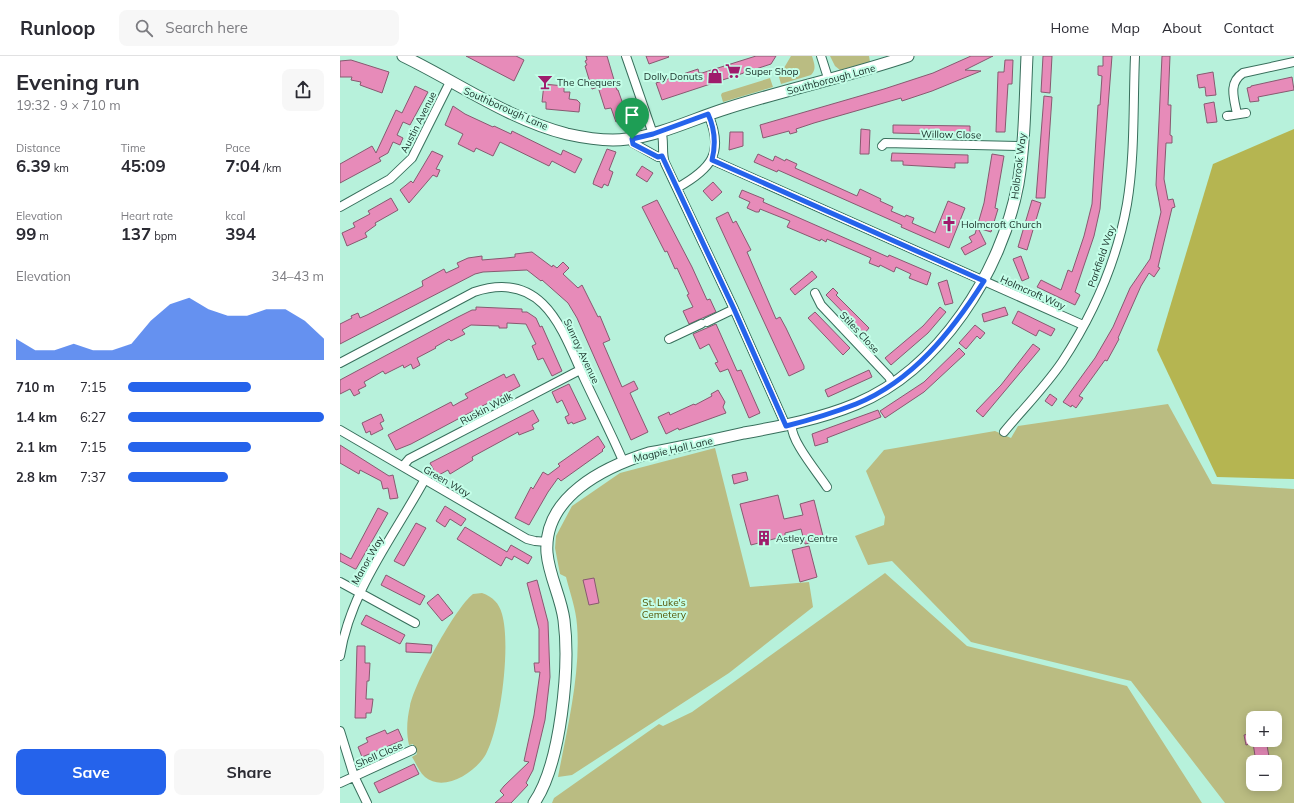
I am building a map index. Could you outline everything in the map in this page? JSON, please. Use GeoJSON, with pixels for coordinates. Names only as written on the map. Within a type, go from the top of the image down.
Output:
{"type":"FeatureCollection","features":[{"type":"Feature","properties":{"kind":"street","name":"Southborough Lane"},"geometry":{"type":"LineString","coordinates":[[403,56],[450,82],[517,115],[567,134],[609,140],[632,139],[657,133],[708,114],[908,56]]}},
{"type":"Feature","properties":{"kind":"street"},"geometry":{"type":"LineString","coordinates":[[626,56],[657,133],[663,136],[662,156],[795,439],[827,487]]}},
{"type":"Feature","properties":{"kind":"street"},"geometry":{"type":"LineString","coordinates":[[822,56],[829,80]]}},
{"type":"Feature","properties":{"kind":"street","name":"Holbrook Way"},"geometry":{"type":"LineString","coordinates":[[789,425],[812,420],[857,403],[892,383],[917,364],[939,343],[958,320],[984,281],[1003,241],[1018,183],[1022,146],[1027,56]]}},
{"type":"Feature","properties":{"kind":"street","name":"Parkfield Way"},"geometry":{"type":"LineString","coordinates":[[1004,432],[1061,363],[1083,326],[1104,282],[1121,230],[1127,203],[1130,174],[1136,56]]}},
{"type":"Feature","properties":{"kind":"street"},"geometry":{"type":"LineString","coordinates":[[1237,114],[1233,89],[1237,77],[1243,73],[1294,62]]}},
{"type":"Feature","properties":{"kind":"street","name":"Austin Avenue"},"geometry":{"type":"LineString","coordinates":[[340,207],[390,179],[412,158],[450,82]]}},
{"type":"Feature","properties":{"kind":"street"},"geometry":{"type":"LineString","coordinates":[[1227,116],[1246,113]]}},
{"type":"Feature","properties":{"kind":"street"},"geometry":{"type":"LineString","coordinates":[[677,188],[702,172],[712,160],[716,146],[708,114]]}},
{"type":"Feature","properties":{"kind":"street"},"geometry":{"type":"LineString","coordinates":[[632,139],[633,144],[658,157],[662,156]]}},
{"type":"Feature","properties":{"kind":"street","name":"Willow Close"},"geometry":{"type":"LineString","coordinates":[[882,146],[885,143],[1022,146]]}},
{"type":"Feature","properties":{"kind":"street","name":"Holmcroft Way"},"geometry":{"type":"LineString","coordinates":[[712,160],[1083,326]]}},
{"type":"Feature","properties":{"kind":"street","name":"Sunray Avenue"},"geometry":{"type":"LineString","coordinates":[[340,363],[474,292],[498,287],[523,292],[546,306],[558,321],[623,461]]}},
{"type":"Feature","properties":{"kind":"street","name":"Stiles Close"},"geometry":{"type":"LineString","coordinates":[[815,293],[822,305],[889,377],[892,383]]}},
{"type":"Feature","properties":{"kind":"street"},"geometry":{"type":"LineString","coordinates":[[669,339],[734,309]]}},
{"type":"Feature","properties":{"kind":"street","name":"Ruskin Walk"},"geometry":{"type":"LineString","coordinates":[[403,466],[410,460],[580,370]]}},
{"type":"Feature","properties":{"kind":"street","name":"Magpie Hall Lane"},"geometry":{"type":"LineString","coordinates":[[534,803],[543,788],[549,770],[559,727],[566,671],[564,620],[548,560],[547,542],[552,519],[563,504],[595,477],[623,461],[649,453],[789,425]]}},
{"type":"Feature","properties":{"kind":"street","name":"Green Way"},"geometry":{"type":"LineString","coordinates":[[340,430],[527,538],[535,541],[547,542]]}},
{"type":"Feature","properties":{"kind":"street","name":"Manor Way"},"geometry":{"type":"LineString","coordinates":[[340,656],[345,631],[360,593],[425,479]]}},
{"type":"Feature","properties":{"kind":"street"},"geometry":{"type":"LineString","coordinates":[[340,582],[416,623]]}},
{"type":"Feature","properties":{"kind":"street"},"geometry":{"type":"LineString","coordinates":[[340,731],[354,776],[367,803]]}},
{"type":"Feature","properties":{"kind":"street","name":"Shell Close"},"geometry":{"type":"LineString","coordinates":[[340,783],[412,750]]}},
{"type":"Feature","properties":{"kind":"green space"},"geometry":{"type":"Polygon","coordinates":[[[791,56],[812,56],[814,66],[813,73],[811,75],[781,84],[778,74],[781,73],[791,56]]]}},
{"type":"Feature","properties":{"kind":"green space"},"geometry":{"type":"Polygon","coordinates":[[[830,56],[869,56],[870,62],[840,70],[835,66],[830,56]]]}},
{"type":"Feature","properties":{"kind":"green space"},"geometry":{"type":"Polygon","coordinates":[[[770,78],[773,87],[723,102],[721,95],[722,93],[770,78]]]}},
{"type":"Feature","properties":{"kind":"green space"},"geometry":{"type":"Polygon","coordinates":[[[1168,404],[1212,484],[1294,489],[1294,803],[1225,803],[1131,681],[971,642],[892,561],[868,565],[855,536],[884,525],[885,517],[866,471],[884,450],[995,431],[1011,438],[1018,426],[1168,404]]]}},
{"type":"Feature","properties":{"kind":"green space","name":"St. Luke's Cemetery"},"geometry":{"type":"Polygon","coordinates":[[[715,448],[750,587],[809,582],[813,607],[729,673],[572,775],[558,777],[575,682],[578,643],[573,601],[566,577],[560,574],[555,548],[556,536],[572,506],[620,473],[715,448]]]}},
{"type":"Feature","properties":{"kind":"green space"},"geometry":{"type":"Polygon","coordinates":[[[885,573],[967,646],[1127,686],[1202,803],[552,803],[554,798],[659,724],[663,726],[692,712],[885,573]]]}},
{"type":"Feature","properties":{"kind":"green space"},"geometry":{"type":"Polygon","coordinates":[[[482,593],[489,596],[499,607],[505,628],[505,665],[496,725],[486,754],[481,761],[459,778],[450,782],[441,783],[425,777],[419,770],[412,757],[417,754],[413,744],[409,745],[407,735],[410,706],[419,680],[446,629],[465,602],[473,594],[482,593]]]}},
{"type":"Feature","properties":{"kind":"shaded area"},"geometry":{"type":"Polygon","coordinates":[[[1294,129],[1294,479],[1217,477],[1157,350],[1213,164],[1294,129]]]}},
{"type":"Feature","properties":{"kind":"building"},"geometry":{"type":"Polygon","coordinates":[[[466,56],[516,56],[524,60],[514,81],[466,56]]]}},
{"type":"Feature","properties":{"kind":"building"},"geometry":{"type":"Polygon","coordinates":[[[586,56],[607,56],[617,90],[624,107],[622,107],[625,118],[616,122],[611,108],[605,109],[598,87],[592,89],[585,66],[587,65],[585,61],[587,60],[586,56]]]}},
{"type":"Feature","properties":{"kind":"building"},"geometry":{"type":"Polygon","coordinates":[[[646,56],[668,56],[669,57],[649,64],[646,56]]]}},
{"type":"Feature","properties":{"kind":"building"},"geometry":{"type":"Polygon","coordinates":[[[756,56],[776,56],[771,64],[662,100],[656,83],[698,69],[699,73],[702,73],[756,56]]]}},
{"type":"Feature","properties":{"kind":"building"},"geometry":{"type":"Polygon","coordinates":[[[971,56],[993,56],[965,70],[981,71],[932,91],[902,101],[901,98],[814,123],[796,129],[797,132],[790,134],[789,131],[763,138],[760,125],[884,89],[933,73],[971,56]]]}},
{"type":"Feature","properties":{"kind":"building"},"geometry":{"type":"Polygon","coordinates":[[[1043,56],[1052,56],[1050,93],[1041,92],[1043,56]]]}},
{"type":"Feature","properties":{"kind":"building"},"geometry":{"type":"Polygon","coordinates":[[[1103,56],[1112,56],[1100,209],[1094,236],[1075,292],[1080,295],[1075,305],[1037,287],[1041,280],[1061,290],[1068,270],[1072,272],[1084,236],[1092,204],[1098,105],[1100,105],[1102,76],[1098,75],[1098,66],[1103,66],[1103,56]]]}},
{"type":"Feature","properties":{"kind":"building"},"geometry":{"type":"Polygon","coordinates":[[[1162,56],[1170,56],[1168,105],[1171,105],[1170,135],[1172,136],[1172,143],[1166,143],[1164,179],[1168,200],[1173,199],[1175,207],[1172,208],[1158,267],[1160,268],[1154,277],[1149,273],[1141,286],[1118,338],[1119,339],[1107,361],[1105,360],[1079,396],[1083,398],[1076,408],[1072,405],[1071,407],[1063,402],[1095,358],[1113,327],[1130,288],[1150,259],[1161,212],[1156,185],[1162,56]]]}},
{"type":"Feature","properties":{"kind":"building"},"geometry":{"type":"Polygon","coordinates":[[[351,60],[389,72],[382,93],[360,85],[361,82],[351,80],[352,77],[340,77],[340,61],[351,60]]]}},
{"type":"Feature","properties":{"kind":"building"},"geometry":{"type":"Polygon","coordinates":[[[1005,60],[1013,60],[1012,84],[1008,84],[1005,132],[996,132],[998,72],[1004,72],[1005,60]]]}},
{"type":"Feature","properties":{"kind":"building"},"geometry":{"type":"Polygon","coordinates":[[[1213,72],[1216,95],[1206,96],[1205,87],[1199,88],[1197,75],[1213,72]]]}},
{"type":"Feature","properties":{"kind":"building"},"geometry":{"type":"Polygon","coordinates":[[[1292,77],[1294,90],[1258,97],[1259,101],[1250,102],[1247,88],[1292,77]]]}},
{"type":"Feature","properties":{"kind":"building","name":"The Chequers"},"geometry":{"type":"Polygon","coordinates":[[[544,84],[564,86],[564,92],[570,92],[569,99],[577,100],[580,103],[579,112],[546,109],[546,102],[542,102],[544,84]]]}},
{"type":"Feature","properties":{"kind":"building"},"geometry":{"type":"Polygon","coordinates":[[[415,86],[428,92],[410,125],[403,122],[397,135],[403,138],[400,145],[393,142],[388,153],[379,158],[381,161],[340,183],[340,164],[372,146],[376,153],[396,110],[402,113],[415,86]]]}},
{"type":"Feature","properties":{"kind":"building"},"geometry":{"type":"Polygon","coordinates":[[[1044,96],[1052,97],[1045,198],[1036,198],[1044,96]]]}},
{"type":"Feature","properties":{"kind":"building"},"geometry":{"type":"Polygon","coordinates":[[[1214,102],[1217,122],[1207,123],[1204,104],[1214,102]]]}},
{"type":"Feature","properties":{"kind":"building"},"geometry":{"type":"Polygon","coordinates":[[[453,106],[465,114],[493,127],[494,126],[511,134],[512,131],[561,155],[563,150],[582,159],[575,173],[552,161],[549,166],[500,142],[493,156],[476,148],[474,152],[458,144],[463,134],[445,125],[453,106]]]}},
{"type":"Feature","properties":{"kind":"building"},"geometry":{"type":"Polygon","coordinates":[[[893,125],[970,126],[970,135],[893,133],[893,125]]]}},
{"type":"Feature","properties":{"kind":"building"},"geometry":{"type":"Polygon","coordinates":[[[861,129],[870,130],[869,154],[860,154],[861,129]]]}},
{"type":"Feature","properties":{"kind":"building"},"geometry":{"type":"Polygon","coordinates":[[[730,132],[743,132],[743,146],[729,150],[730,132]]]}},
{"type":"Feature","properties":{"kind":"building"},"geometry":{"type":"Polygon","coordinates":[[[607,149],[616,152],[609,170],[613,172],[608,186],[604,184],[602,188],[593,184],[607,149]]]}},
{"type":"Feature","properties":{"kind":"building"},"geometry":{"type":"Polygon","coordinates":[[[432,151],[443,156],[436,169],[440,170],[437,177],[433,175],[409,203],[400,190],[411,181],[413,183],[432,151]]]}},
{"type":"Feature","properties":{"kind":"building"},"geometry":{"type":"Polygon","coordinates":[[[892,153],[968,155],[968,163],[955,163],[955,168],[903,165],[903,161],[891,161],[892,153]]]}},
{"type":"Feature","properties":{"kind":"building"},"geometry":{"type":"Polygon","coordinates":[[[758,154],[773,161],[775,156],[785,161],[786,159],[797,164],[795,168],[857,196],[860,189],[881,199],[880,201],[893,207],[891,211],[905,217],[906,215],[914,218],[912,223],[935,233],[948,201],[965,208],[949,248],[901,227],[902,225],[778,170],[777,172],[754,162],[758,154]]]}},
{"type":"Feature","properties":{"kind":"building"},"geometry":{"type":"Polygon","coordinates":[[[992,154],[1004,156],[995,208],[998,209],[991,232],[978,228],[986,244],[965,255],[961,248],[972,242],[969,237],[975,234],[984,203],[992,154]]]}},
{"type":"Feature","properties":{"kind":"building"},"geometry":{"type":"Polygon","coordinates":[[[642,166],[653,173],[647,182],[636,175],[642,166]]]}},
{"type":"Feature","properties":{"kind":"building"},"geometry":{"type":"Polygon","coordinates":[[[713,182],[722,192],[712,201],[703,191],[713,182]]]}},
{"type":"Feature","properties":{"kind":"building"},"geometry":{"type":"Polygon","coordinates":[[[742,190],[764,199],[763,202],[888,257],[889,255],[931,273],[927,285],[909,278],[911,274],[896,267],[894,272],[880,265],[879,267],[869,263],[871,258],[827,239],[826,242],[821,239],[820,241],[787,227],[790,221],[760,209],[759,212],[756,212],[747,208],[750,202],[739,197],[742,190]]]}},
{"type":"Feature","properties":{"kind":"building"},"geometry":{"type":"Polygon","coordinates":[[[391,198],[398,210],[375,223],[376,225],[365,233],[367,237],[347,246],[342,233],[355,227],[353,223],[370,214],[368,211],[391,198]]]}},
{"type":"Feature","properties":{"kind":"building"},"geometry":{"type":"Polygon","coordinates":[[[657,200],[692,267],[707,300],[710,299],[716,312],[689,324],[683,311],[693,307],[687,295],[689,294],[677,268],[675,269],[667,251],[665,252],[642,207],[657,200]]]}},
{"type":"Feature","properties":{"kind":"building"},"geometry":{"type":"Polygon","coordinates":[[[1032,200],[1041,203],[1027,250],[1018,247],[1032,200]]]}},
{"type":"Feature","properties":{"kind":"building"},"geometry":{"type":"Polygon","coordinates":[[[728,212],[733,223],[736,221],[751,250],[747,252],[776,319],[780,317],[804,366],[804,369],[789,376],[716,218],[728,212]]]}},
{"type":"Feature","properties":{"kind":"building"},"geometry":{"type":"Polygon","coordinates":[[[532,252],[552,267],[553,265],[557,268],[563,262],[569,268],[563,274],[578,288],[582,285],[598,317],[600,316],[610,340],[603,343],[622,387],[634,381],[638,389],[630,393],[648,432],[631,440],[577,318],[568,303],[542,280],[541,281],[527,270],[483,272],[475,274],[340,344],[340,324],[352,318],[351,316],[358,313],[360,318],[367,315],[423,286],[422,281],[444,269],[446,273],[459,267],[457,263],[468,258],[482,256],[482,260],[506,258],[515,257],[515,254],[532,252]]]}},
{"type":"Feature","properties":{"kind":"building"},"geometry":{"type":"Polygon","coordinates":[[[1021,256],[1029,278],[1022,281],[1013,259],[1021,256]]]}},
{"type":"Feature","properties":{"kind":"building"},"geometry":{"type":"Polygon","coordinates":[[[812,271],[817,277],[795,295],[790,289],[812,271]]]}},
{"type":"Feature","properties":{"kind":"building"},"geometry":{"type":"Polygon","coordinates":[[[947,280],[953,303],[945,305],[938,283],[947,280]]]}},
{"type":"Feature","properties":{"kind":"building"},"geometry":{"type":"Polygon","coordinates":[[[833,288],[838,293],[836,295],[869,328],[864,334],[826,295],[833,288]]]}},
{"type":"Feature","properties":{"kind":"building"},"geometry":{"type":"Polygon","coordinates":[[[476,307],[522,309],[522,312],[527,312],[536,318],[540,327],[542,326],[562,371],[552,376],[543,358],[538,360],[532,346],[536,344],[526,324],[507,323],[507,328],[499,328],[499,326],[471,325],[462,330],[465,334],[451,341],[449,339],[417,358],[420,365],[413,369],[411,364],[404,368],[403,365],[385,374],[383,371],[364,382],[366,386],[358,390],[360,393],[354,396],[350,389],[340,394],[340,380],[456,318],[472,310],[476,310],[476,307]]]}},
{"type":"Feature","properties":{"kind":"building"},"geometry":{"type":"Polygon","coordinates":[[[940,307],[946,312],[928,333],[891,365],[885,358],[923,326],[940,307]]]}},
{"type":"Feature","properties":{"kind":"building"},"geometry":{"type":"Polygon","coordinates":[[[1005,307],[1008,315],[984,322],[982,314],[1005,307]]]}},
{"type":"Feature","properties":{"kind":"building"},"geometry":{"type":"Polygon","coordinates":[[[1018,311],[1055,329],[1051,336],[1039,330],[1036,336],[1012,323],[1018,311]]]}},
{"type":"Feature","properties":{"kind":"building"},"geometry":{"type":"Polygon","coordinates":[[[815,312],[850,348],[843,355],[808,318],[815,312]]]}},
{"type":"Feature","properties":{"kind":"building"},"geometry":{"type":"Polygon","coordinates":[[[716,324],[737,371],[741,370],[760,413],[749,418],[728,369],[720,372],[715,363],[718,362],[709,344],[700,349],[693,334],[716,324]]]}},
{"type":"Feature","properties":{"kind":"building"},"geometry":{"type":"Polygon","coordinates":[[[975,325],[985,333],[980,339],[977,336],[966,349],[959,343],[975,325]]]}},
{"type":"Feature","properties":{"kind":"building"},"geometry":{"type":"Polygon","coordinates":[[[1033,344],[1040,349],[983,417],[976,411],[1001,385],[1033,344]]]}},
{"type":"Feature","properties":{"kind":"building"},"geometry":{"type":"Polygon","coordinates":[[[959,348],[965,354],[924,392],[885,418],[880,411],[924,382],[959,348]]]}},
{"type":"Feature","properties":{"kind":"building"},"geometry":{"type":"Polygon","coordinates":[[[869,370],[872,377],[828,397],[825,390],[869,370]]]}},
{"type":"Feature","properties":{"kind":"building"},"geometry":{"type":"Polygon","coordinates":[[[504,374],[506,378],[514,374],[520,386],[411,444],[396,450],[388,435],[451,402],[453,406],[468,398],[465,394],[504,374]]]}},
{"type":"Feature","properties":{"kind":"building"},"geometry":{"type":"Polygon","coordinates":[[[569,384],[586,419],[573,424],[572,422],[568,424],[565,417],[569,415],[562,400],[557,403],[552,392],[569,384]]]}},
{"type":"Feature","properties":{"kind":"building"},"geometry":{"type":"Polygon","coordinates":[[[718,390],[725,402],[723,407],[726,413],[679,430],[678,428],[666,434],[658,417],[669,412],[670,415],[694,404],[695,405],[712,396],[711,394],[718,390]]]}},
{"type":"Feature","properties":{"kind":"building"},"geometry":{"type":"Polygon","coordinates":[[[1050,394],[1057,399],[1052,406],[1045,401],[1050,394]]]}},
{"type":"Feature","properties":{"kind":"building"},"geometry":{"type":"Polygon","coordinates":[[[533,410],[539,421],[532,425],[534,429],[519,435],[518,432],[472,457],[473,460],[450,474],[448,470],[437,476],[430,463],[533,410]]]}},
{"type":"Feature","properties":{"kind":"building"},"geometry":{"type":"Polygon","coordinates":[[[878,410],[881,417],[827,438],[828,442],[815,446],[812,434],[878,410]]]}},
{"type":"Feature","properties":{"kind":"building"},"geometry":{"type":"Polygon","coordinates":[[[381,414],[384,421],[380,423],[383,429],[371,435],[370,431],[366,433],[362,423],[381,414]]]}},
{"type":"Feature","properties":{"kind":"building"},"geometry":{"type":"Polygon","coordinates":[[[598,436],[605,447],[602,450],[603,451],[561,481],[558,478],[529,525],[515,518],[531,487],[533,489],[543,472],[548,475],[560,466],[558,464],[598,436]]]}},
{"type":"Feature","properties":{"kind":"building"},"geometry":{"type":"Polygon","coordinates":[[[340,445],[389,476],[393,475],[398,498],[390,499],[388,488],[383,489],[381,481],[360,470],[359,474],[340,463],[340,445]]]}},
{"type":"Feature","properties":{"kind":"building"},"geometry":{"type":"Polygon","coordinates":[[[746,472],[748,480],[734,484],[732,475],[746,472]]]}},
{"type":"Feature","properties":{"kind":"building","name":"Astley Centre"},"geometry":{"type":"Polygon","coordinates":[[[778,495],[784,519],[803,515],[800,504],[814,500],[824,540],[805,544],[801,529],[785,533],[785,536],[751,545],[740,504],[778,495]]]}},
{"type":"Feature","properties":{"kind":"building"},"geometry":{"type":"Polygon","coordinates":[[[445,506],[466,519],[461,526],[450,519],[445,527],[436,521],[445,506]]]}},
{"type":"Feature","properties":{"kind":"building"},"geometry":{"type":"Polygon","coordinates":[[[378,508],[388,513],[356,569],[340,561],[340,553],[351,559],[378,508]]]}},
{"type":"Feature","properties":{"kind":"building"},"geometry":{"type":"Polygon","coordinates":[[[416,523],[426,528],[404,566],[394,561],[416,523]]]}},
{"type":"Feature","properties":{"kind":"building"},"geometry":{"type":"Polygon","coordinates":[[[465,527],[507,552],[511,545],[532,557],[528,564],[514,556],[512,560],[506,557],[501,566],[457,539],[465,527]]]}},
{"type":"Feature","properties":{"kind":"building"},"geometry":{"type":"Polygon","coordinates":[[[809,546],[817,577],[800,582],[792,550],[809,546]]]}},
{"type":"Feature","properties":{"kind":"building"},"geometry":{"type":"Polygon","coordinates":[[[386,575],[425,596],[420,605],[381,585],[386,575]]]}},
{"type":"Feature","properties":{"kind":"building"},"geometry":{"type":"Polygon","coordinates":[[[594,578],[599,603],[589,605],[583,580],[594,578]]]}},
{"type":"Feature","properties":{"kind":"building"},"geometry":{"type":"Polygon","coordinates":[[[537,580],[548,622],[550,677],[545,720],[533,770],[526,783],[528,785],[511,803],[495,803],[504,795],[500,791],[504,786],[529,762],[524,761],[534,715],[540,672],[535,672],[534,663],[539,663],[539,629],[527,583],[537,580]]]}},
{"type":"Feature","properties":{"kind":"building"},"geometry":{"type":"Polygon","coordinates":[[[438,594],[453,613],[442,621],[427,603],[438,594]]]}},
{"type":"Feature","properties":{"kind":"building"},"geometry":{"type":"Polygon","coordinates":[[[366,615],[405,635],[400,644],[361,624],[366,615]]]}},
{"type":"Feature","properties":{"kind":"building"},"geometry":{"type":"Polygon","coordinates":[[[406,643],[432,645],[431,653],[406,652],[406,643]]]}},
{"type":"Feature","properties":{"kind":"building"},"geometry":{"type":"Polygon","coordinates":[[[357,646],[365,646],[365,663],[370,663],[366,699],[373,699],[371,713],[366,713],[366,718],[355,718],[357,646]]]}},
{"type":"Feature","properties":{"kind":"building"},"geometry":{"type":"Polygon","coordinates":[[[398,729],[403,740],[362,757],[358,747],[368,742],[366,738],[385,730],[387,734],[398,729]]]}},
{"type":"Feature","properties":{"kind":"building"},"geometry":{"type":"Polygon","coordinates":[[[1244,735],[1246,735],[1246,745],[1244,735]]]}},
{"type":"Feature","properties":{"kind":"building"},"geometry":{"type":"Polygon","coordinates":[[[1254,747],[1267,747],[1269,755],[1255,755],[1254,747]]]}},
{"type":"Feature","properties":{"kind":"building"},"geometry":{"type":"Polygon","coordinates":[[[414,764],[419,774],[379,793],[374,783],[414,764]]]}},
{"type":"Feature","properties":{"kind":"place","name":"Super Shop"},"geometry":{"type":"Point","coordinates":[733,71]}},
{"type":"Feature","properties":{"kind":"place","name":"Dolly Donuts"},"geometry":{"type":"Point","coordinates":[715,76]}},
{"type":"Feature","properties":{"kind":"place","name":"The Chequers"},"geometry":{"type":"Point","coordinates":[545,82]}},
{"type":"Feature","properties":{"kind":"place","name":"Holmcroft Church"},"geometry":{"type":"Point","coordinates":[949,224]}},
{"type":"Feature","properties":{"kind":"place","name":"Astley Centre"},"geometry":{"type":"Point","coordinates":[764,538]}},
{"type":"Feature","properties":{"kind":"route"},"geometry":{"type":"LineString","coordinates":[[708,114],[716,146],[712,160],[984,281],[958,320],[939,343],[905,374],[881,390],[857,403],[812,420],[786,426],[734,309],[662,156],[658,157],[633,144],[632,139],[653,134],[708,114]]}}]}
